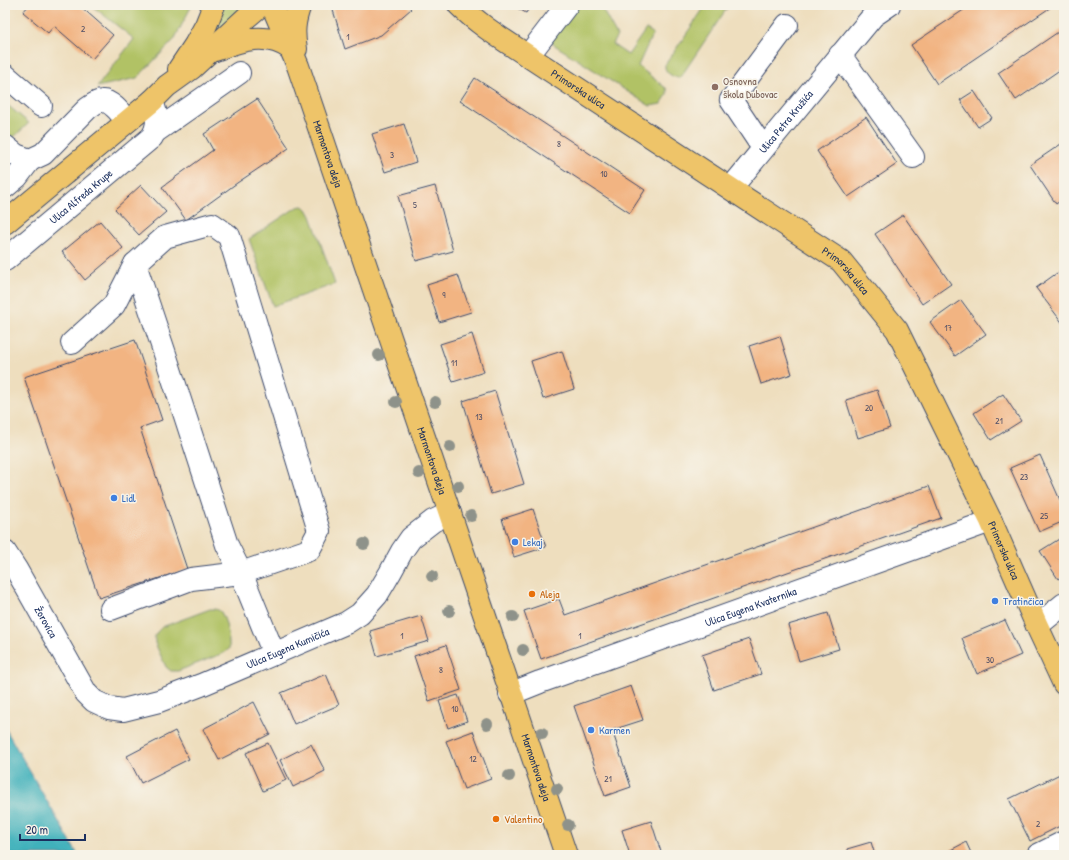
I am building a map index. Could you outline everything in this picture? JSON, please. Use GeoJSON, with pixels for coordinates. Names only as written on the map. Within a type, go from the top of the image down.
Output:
{"type":"FeatureCollection","features":[{"type":"Feature","properties":{"kind":"main road"},"geometry":{"type":"LineString","coordinates":[[160,94],[195,46],[214,5]]}},
{"type":"Feature","properties":{"kind":"main road"},"geometry":{"type":"LineString","coordinates":[[5,223],[192,68],[261,5]]}},
{"type":"Feature","properties":{"kind":"main road","name":"Marmontova aleja"},"geometry":{"type":"LineString","coordinates":[[272,5],[294,57],[566,855]]}},
{"type":"Feature","properties":{"kind":"main road","name":"Marmontova aleja"},"geometry":{"type":"LineString","coordinates":[[294,57],[294,22],[300,5]]}},
{"type":"Feature","properties":{"kind":"main road","name":"Primorska ulica"},"geometry":{"type":"LineString","coordinates":[[459,5],[487,28],[528,56],[841,261],[897,330],[991,521],[1064,684]]}},
{"type":"Feature","properties":{"kind":"main road"},"geometry":{"type":"LineString","coordinates":[[208,53],[237,42],[257,38],[268,39],[284,44],[294,57]]}},
{"type":"Feature","properties":{"kind":"street"},"geometry":{"type":"LineString","coordinates":[[528,56],[568,5]]}},
{"type":"Feature","properties":{"kind":"street","name":"Ulica Petra Kružića"},"geometry":{"type":"LineString","coordinates":[[731,188],[873,16],[889,5]]}},
{"type":"Feature","properties":{"kind":"street"},"geometry":{"type":"LineString","coordinates":[[763,148],[731,100],[787,25]]}},
{"type":"Feature","properties":{"kind":"street"},"geometry":{"type":"LineString","coordinates":[[840,55],[913,157]]}},
{"type":"Feature","properties":{"kind":"street","name":"Ulica Alfreda Krupe"},"geometry":{"type":"LineString","coordinates":[[5,260],[152,137],[155,132],[240,73]]}},
{"type":"Feature","properties":{"kind":"street"},"geometry":{"type":"LineString","coordinates":[[5,75],[40,106]]}},
{"type":"Feature","properties":{"kind":"street"},"geometry":{"type":"LineString","coordinates":[[155,132],[158,119],[160,94]]}},
{"type":"Feature","properties":{"kind":"street"},"geometry":{"type":"LineString","coordinates":[[5,187],[17,177],[30,160],[42,154],[87,108],[94,104],[102,100],[108,102],[115,107],[127,121]]}},
{"type":"Feature","properties":{"kind":"street"},"geometry":{"type":"LineString","coordinates":[[5,146],[16,155],[30,160]]}},
{"type":"Feature","properties":{"kind":"street"},"geometry":{"type":"LineString","coordinates":[[72,343],[114,305],[135,264],[165,237],[212,224],[229,236],[319,531],[309,550],[240,573],[191,579],[111,609]]}},
{"type":"Feature","properties":{"kind":"street"},"geometry":{"type":"LineString","coordinates":[[135,264],[227,545],[274,654]]}},
{"type":"Feature","properties":{"kind":"street","name":"Ulica Eugena Kumičića"},"geometry":{"type":"LineString","coordinates":[[86,693],[94,701],[109,708],[123,710],[159,701],[201,685],[346,623],[360,614],[377,595],[411,538],[433,521],[450,513]]}},
{"type":"Feature","properties":{"kind":"street","name":"Ulica Eugena Kvaternika"},"geometry":{"type":"LineString","coordinates":[[510,694],[562,674],[991,521]]}},
{"type":"Feature","properties":{"kind":"street","name":"Žorovica"},"geometry":{"type":"LineString","coordinates":[[5,552],[86,693]]}},
{"type":"Feature","properties":{"kind":"street"},"geometry":{"type":"LineString","coordinates":[[1037,626],[1064,604]]}},
{"type":"Feature","properties":{"kind":"street"},"geometry":{"type":"LineString","coordinates":[[1038,855],[1064,842]]}},
{"type":"Feature","properties":{"kind":"green space"},"geometry":{"type":"Polygon","coordinates":[[[91,5],[192,5],[174,40],[137,78],[97,87],[134,39],[91,5]]]}},
{"type":"Feature","properties":{"kind":"green space"},"geometry":{"type":"Polygon","coordinates":[[[224,5],[238,5],[242,15],[213,41],[209,35],[224,5]]]}},
{"type":"Feature","properties":{"kind":"green space"},"geometry":{"type":"Polygon","coordinates":[[[578,5],[600,5],[617,36],[612,44],[628,55],[646,29],[653,33],[638,66],[667,89],[667,95],[661,104],[650,106],[550,41],[551,37],[578,5]]]}},
{"type":"Feature","properties":{"kind":"green space"},"geometry":{"type":"Polygon","coordinates":[[[706,5],[729,5],[684,72],[679,78],[674,77],[667,72],[665,65],[706,5]]]}},
{"type":"Feature","properties":{"kind":"green space"},"geometry":{"type":"Polygon","coordinates":[[[5,103],[29,123],[14,137],[5,135],[5,103]]]}},
{"type":"Feature","properties":{"kind":"green space"},"geometry":{"type":"Polygon","coordinates":[[[302,206],[307,209],[311,216],[335,284],[273,306],[249,239],[297,207],[302,206]]]}},
{"type":"Feature","properties":{"kind":"green space"},"geometry":{"type":"Polygon","coordinates":[[[210,609],[220,611],[224,618],[229,641],[229,649],[224,653],[178,671],[171,671],[166,667],[155,643],[155,636],[157,632],[162,627],[210,609]]]}},
{"type":"Feature","properties":{"kind":"water"},"geometry":{"type":"Polygon","coordinates":[[[5,728],[78,855],[5,855],[5,728]]]}},
{"type":"Feature","properties":{"kind":"building"},"geometry":{"type":"Polygon","coordinates":[[[29,5],[79,5],[113,35],[92,59],[54,26],[48,33],[23,12],[29,5]]]}},
{"type":"Feature","properties":{"kind":"building"},"geometry":{"type":"Polygon","coordinates":[[[335,5],[407,5],[411,9],[381,35],[345,49],[332,7],[335,5]]]}},
{"type":"Feature","properties":{"kind":"building"},"geometry":{"type":"Polygon","coordinates":[[[512,5],[531,5],[526,13],[512,5]]]}},
{"type":"Feature","properties":{"kind":"building"},"geometry":{"type":"Polygon","coordinates":[[[971,5],[1054,5],[937,84],[911,45],[971,5]]]}},
{"type":"Feature","properties":{"kind":"building"},"geometry":{"type":"Polygon","coordinates":[[[1064,28],[1064,67],[1016,100],[998,73],[1064,28]]]}},
{"type":"Feature","properties":{"kind":"building"},"geometry":{"type":"Polygon","coordinates":[[[475,78],[645,190],[630,213],[460,101],[475,78]]]}},
{"type":"Feature","properties":{"kind":"building"},"geometry":{"type":"Polygon","coordinates":[[[974,91],[992,118],[978,127],[960,100],[974,91]]]}},
{"type":"Feature","properties":{"kind":"building"},"geometry":{"type":"Polygon","coordinates":[[[257,99],[289,148],[186,220],[162,187],[213,150],[204,134],[257,99]]]}},
{"type":"Feature","properties":{"kind":"building"},"geometry":{"type":"Polygon","coordinates":[[[866,117],[897,164],[848,197],[817,151],[866,117]]]}},
{"type":"Feature","properties":{"kind":"building"},"geometry":{"type":"Polygon","coordinates":[[[404,124],[416,162],[385,172],[372,134],[404,124]]]}},
{"type":"Feature","properties":{"kind":"building"},"geometry":{"type":"Polygon","coordinates":[[[1064,142],[1064,198],[1056,204],[1030,165],[1064,142]]]}},
{"type":"Feature","properties":{"kind":"building"},"geometry":{"type":"Polygon","coordinates":[[[141,185],[166,212],[139,235],[115,209],[141,185]]]}},
{"type":"Feature","properties":{"kind":"building"},"geometry":{"type":"Polygon","coordinates":[[[435,186],[453,251],[416,261],[398,196],[435,186]]]}},
{"type":"Feature","properties":{"kind":"building"},"geometry":{"type":"Polygon","coordinates":[[[903,215],[951,284],[922,304],[875,234],[903,215]]]}},
{"type":"Feature","properties":{"kind":"building"},"geometry":{"type":"Polygon","coordinates":[[[100,221],[123,248],[85,280],[62,252],[100,221]]]}},
{"type":"Feature","properties":{"kind":"building"},"geometry":{"type":"Polygon","coordinates":[[[1064,268],[1064,325],[1036,288],[1064,268]]]}},
{"type":"Feature","properties":{"kind":"building"},"geometry":{"type":"Polygon","coordinates":[[[458,275],[471,312],[439,322],[427,285],[458,275]]]}},
{"type":"Feature","properties":{"kind":"building"},"geometry":{"type":"Polygon","coordinates":[[[961,300],[986,334],[955,356],[930,322],[961,300]]]}},
{"type":"Feature","properties":{"kind":"building"},"geometry":{"type":"Polygon","coordinates":[[[472,334],[484,372],[453,382],[440,344],[472,334]]]}},
{"type":"Feature","properties":{"kind":"building"},"geometry":{"type":"Polygon","coordinates":[[[780,336],[792,374],[761,384],[749,346],[780,336]]]}},
{"type":"Feature","properties":{"kind":"building","name":"Lidl"},"geometry":{"type":"Polygon","coordinates":[[[135,340],[162,420],[140,428],[187,569],[99,598],[24,377],[135,340]]]}},
{"type":"Feature","properties":{"kind":"building"},"geometry":{"type":"Polygon","coordinates":[[[562,351],[574,389],[543,399],[531,361],[562,351]]]}},
{"type":"Feature","properties":{"kind":"building"},"geometry":{"type":"Polygon","coordinates":[[[877,390],[890,428],[858,438],[846,400],[877,390]]]}},
{"type":"Feature","properties":{"kind":"building"},"geometry":{"type":"Polygon","coordinates":[[[495,391],[524,484],[491,494],[463,401],[495,391]]]}},
{"type":"Feature","properties":{"kind":"building"},"geometry":{"type":"Polygon","coordinates":[[[1003,394],[1021,421],[991,440],[974,413],[1003,394]]]}},
{"type":"Feature","properties":{"kind":"building"},"geometry":{"type":"Polygon","coordinates":[[[1040,455],[1064,509],[1064,521],[1039,532],[1010,468],[1040,455]]]}},
{"type":"Feature","properties":{"kind":"building"},"geometry":{"type":"Polygon","coordinates":[[[929,486],[941,518],[541,659],[524,611],[559,599],[565,615],[929,486]]]}},
{"type":"Feature","properties":{"kind":"building"},"geometry":{"type":"Polygon","coordinates":[[[533,509],[546,547],[514,557],[502,519],[533,509]]]}},
{"type":"Feature","properties":{"kind":"building"},"geometry":{"type":"Polygon","coordinates":[[[1064,536],[1064,575],[1058,579],[1040,551],[1064,536]]]}},
{"type":"Feature","properties":{"kind":"building"},"geometry":{"type":"Polygon","coordinates":[[[828,613],[839,649],[799,661],[788,625],[828,613]]]}},
{"type":"Feature","properties":{"kind":"building"},"geometry":{"type":"Polygon","coordinates":[[[421,616],[429,641],[377,656],[370,631],[421,616]]]}},
{"type":"Feature","properties":{"kind":"building"},"geometry":{"type":"Polygon","coordinates":[[[1005,620],[1021,655],[977,674],[962,638],[1005,620]]]}},
{"type":"Feature","properties":{"kind":"building"},"geometry":{"type":"Polygon","coordinates":[[[749,639],[761,674],[714,690],[702,655],[749,639]]]}},
{"type":"Feature","properties":{"kind":"building"},"geometry":{"type":"Polygon","coordinates":[[[446,645],[461,690],[429,701],[414,656],[446,645]]]}},
{"type":"Feature","properties":{"kind":"building"},"geometry":{"type":"Polygon","coordinates":[[[326,674],[339,705],[294,724],[281,693],[326,674]]]}},
{"type":"Feature","properties":{"kind":"building"},"geometry":{"type":"Polygon","coordinates":[[[631,686],[643,720],[612,730],[631,787],[605,796],[574,706],[631,686]]]}},
{"type":"Feature","properties":{"kind":"building"},"geometry":{"type":"Polygon","coordinates":[[[458,695],[467,721],[448,728],[439,701],[458,695]]]}},
{"type":"Feature","properties":{"kind":"building"},"geometry":{"type":"Polygon","coordinates":[[[254,702],[270,734],[219,760],[203,729],[254,702]]]}},
{"type":"Feature","properties":{"kind":"building"},"geometry":{"type":"Polygon","coordinates":[[[175,731],[189,759],[141,783],[127,756],[175,731]]]}},
{"type":"Feature","properties":{"kind":"building"},"geometry":{"type":"Polygon","coordinates":[[[473,731],[491,779],[464,789],[446,741],[473,731]]]}},
{"type":"Feature","properties":{"kind":"building"},"geometry":{"type":"Polygon","coordinates":[[[268,743],[286,780],[263,791],[246,753],[268,743]]]}},
{"type":"Feature","properties":{"kind":"building"},"geometry":{"type":"Polygon","coordinates":[[[311,744],[325,771],[293,787],[280,760],[311,744]]]}},
{"type":"Feature","properties":{"kind":"building"},"geometry":{"type":"Polygon","coordinates":[[[1064,772],[1064,824],[1030,841],[1009,799],[1064,772]]]}},
{"type":"Feature","properties":{"kind":"building"},"geometry":{"type":"Polygon","coordinates":[[[651,821],[662,855],[630,855],[622,830],[651,821]]]}},
{"type":"Feature","properties":{"kind":"building"},"geometry":{"type":"Polygon","coordinates":[[[871,842],[875,855],[849,855],[847,849],[871,842]]]}},
{"type":"Feature","properties":{"kind":"building"},"geometry":{"type":"Polygon","coordinates":[[[966,842],[972,855],[941,855],[966,842]]]}},
{"type":"Feature","properties":{"kind":"place","name":"Osnovna škola Dubovac"},"geometry":{"type":"Point","coordinates":[715,87]}},
{"type":"Feature","properties":{"kind":"place","name":"Lidl"},"geometry":{"type":"Point","coordinates":[114,498]}},
{"type":"Feature","properties":{"kind":"place","name":"Lekaj"},"geometry":{"type":"Point","coordinates":[515,542]}},
{"type":"Feature","properties":{"kind":"place","name":"Aleja"},"geometry":{"type":"Point","coordinates":[532,594]}},
{"type":"Feature","properties":{"kind":"place","name":"Tratinčica"},"geometry":{"type":"Point","coordinates":[995,601]}},
{"type":"Feature","properties":{"kind":"place","name":"Karmen"},"geometry":{"type":"Point","coordinates":[591,730]}},
{"type":"Feature","properties":{"kind":"place","name":"Valentino"},"geometry":{"type":"Point","coordinates":[496,819]}}]}
